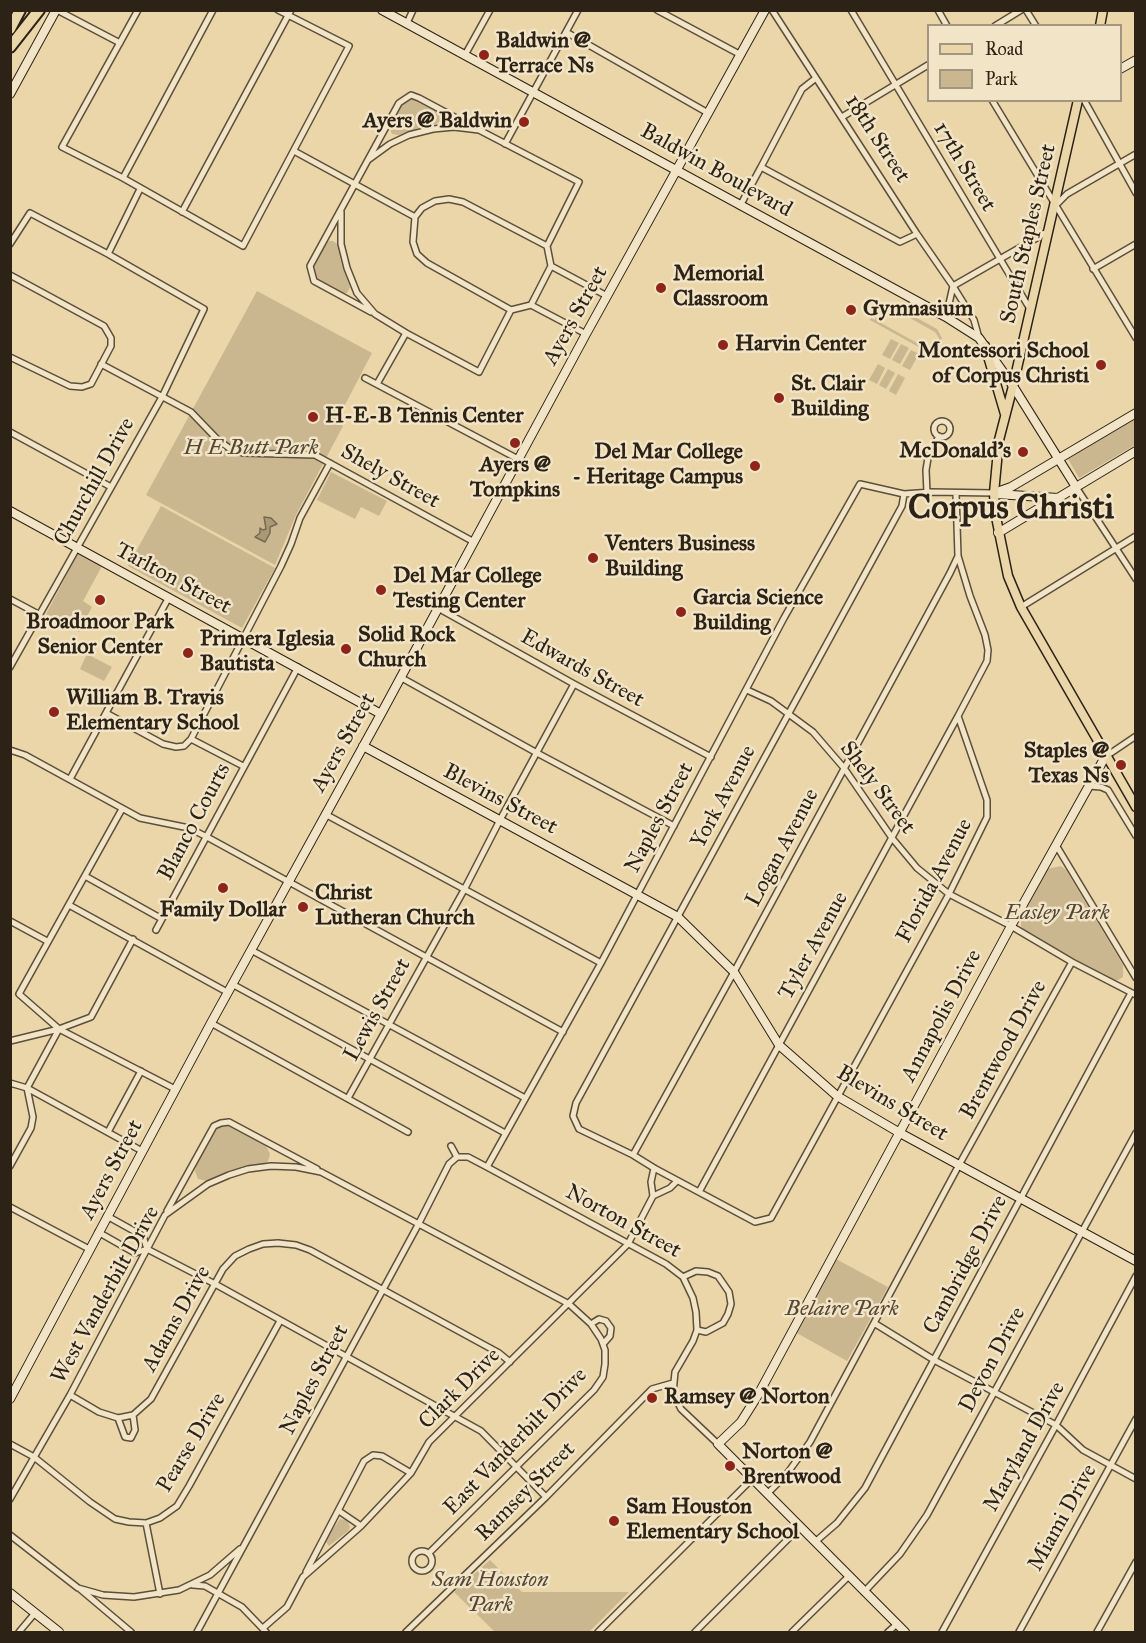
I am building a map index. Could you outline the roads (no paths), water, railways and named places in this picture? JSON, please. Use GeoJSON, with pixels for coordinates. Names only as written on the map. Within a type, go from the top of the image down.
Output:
{"type":"FeatureCollection","features":[{"type":"Feature","properties":{"kind":"highway"},"geometry":{"type":"LineString","coordinates":[[10,29],[20,10]]}},
{"type":"Feature","properties":{"kind":"highway"},"geometry":{"type":"LineString","coordinates":[[10,47],[39,10]]}},
{"type":"Feature","properties":{"kind":"main road"},"geometry":{"type":"LineString","coordinates":[[10,94],[56,10]]}},
{"type":"Feature","properties":{"kind":"main road","name":"Baldwin Boulevard"},"geometry":{"type":"LineString","coordinates":[[382,10],[946,317],[979,338],[1013,386]]}},
{"type":"Feature","properties":{"kind":"main road","name":"Ayers Street"},"geometry":{"type":"LineString","coordinates":[[10,1399],[227,992],[765,10]]}},
{"type":"Feature","properties":{"kind":"main road"},"geometry":{"type":"LineString","coordinates":[[1122,68],[1136,60]]}},
{"type":"Feature","properties":{"kind":"main road","name":"South Staples Street"},"geometry":{"type":"LineString","coordinates":[[1078,102],[999,440],[994,494],[998,533],[1008,576],[1021,607],[1105,757],[1136,807]]}},
{"type":"Feature","properties":{"kind":"main road"},"geometry":{"type":"LineString","coordinates":[[985,346],[1005,414]]}},
{"type":"Feature","properties":{"kind":"main road"},"geometry":{"type":"LineString","coordinates":[[1013,386],[1076,487]]}},
{"type":"Feature","properties":{"kind":"main road"},"geometry":{"type":"LineString","coordinates":[[994,494],[1011,487],[1136,413]]}},
{"type":"Feature","properties":{"kind":"main road"},"geometry":{"type":"LineString","coordinates":[[998,533],[1136,452]]}},
{"type":"Feature","properties":{"kind":"main road"},"geometry":{"type":"LineString","coordinates":[[994,494],[1058,498]]}},
{"type":"Feature","properties":{"kind":"main road","name":"Tarlton Street"},"geometry":{"type":"LineString","coordinates":[[10,511],[381,714]]}},
{"type":"Feature","properties":{"kind":"main road","name":"Blevins Street"},"geometry":{"type":"LineString","coordinates":[[363,746],[678,917],[734,972],[779,1045],[837,1096],[959,1166],[1136,1261]]}},
{"type":"Feature","properties":{"kind":"main road","name":"Annapolis Drive"},"geometry":{"type":"LineString","coordinates":[[718,1444],[741,1422],[758,1395],[1011,926],[1105,757]]}},
{"type":"Feature","properties":{"kind":"main road"},"geometry":{"type":"LineString","coordinates":[[718,1444],[905,1632]]}},
{"type":"Feature","properties":{"kind":"main road"},"geometry":{"type":"LineString","coordinates":[[10,1593],[59,1632]]}},
{"type":"Feature","properties":{"kind":"street"},"geometry":{"type":"LineString","coordinates":[[56,10],[120,43]]}},
{"type":"Feature","properties":{"kind":"street"},"geometry":{"type":"LineString","coordinates":[[138,10],[62,147],[123,178],[243,246],[350,46],[290,13],[278,10]]}},
{"type":"Feature","properties":{"kind":"street"},"geometry":{"type":"LineString","coordinates":[[123,178],[213,10]]}},
{"type":"Feature","properties":{"kind":"street"},"geometry":{"type":"LineString","coordinates":[[406,24],[413,10]]}},
{"type":"Feature","properties":{"kind":"street"},"geometry":{"type":"LineString","coordinates":[[465,55],[490,10]]}},
{"type":"Feature","properties":{"kind":"street"},"geometry":{"type":"LineString","coordinates":[[505,144],[578,10]]}},
{"type":"Feature","properties":{"kind":"street"},"geometry":{"type":"LineString","coordinates":[[657,10],[741,55]]}},
{"type":"Feature","properties":{"kind":"street"},"geometry":{"type":"LineString","coordinates":[[670,18],[673,10]]}},
{"type":"Feature","properties":{"kind":"street","name":"18th Street"},"geometry":{"type":"LineString","coordinates":[[772,10],[917,234],[953,285],[974,320],[979,338]]}},
{"type":"Feature","properties":{"kind":"street","name":"17th Street"},"geometry":{"type":"LineString","coordinates":[[851,10],[1030,309]]}},
{"type":"Feature","properties":{"kind":"street"},"geometry":{"type":"LineString","coordinates":[[938,10],[946,24]]}},
{"type":"Feature","properties":{"kind":"street"},"geometry":{"type":"LineString","coordinates":[[999,24],[1021,10]]}},
{"type":"Feature","properties":{"kind":"street"},"geometry":{"type":"LineString","coordinates":[[1026,10],[1035,24]]}},
{"type":"Feature","properties":{"kind":"street"},"geometry":{"type":"LineString","coordinates":[[183,212],[290,13]]}},
{"type":"Feature","properties":{"kind":"street"},"geometry":{"type":"LineString","coordinates":[[566,32],[708,112]]}},
{"type":"Feature","properties":{"kind":"street"},"geometry":{"type":"LineString","coordinates":[[842,117],[927,66]]}},
{"type":"Feature","properties":{"kind":"street"},"geometry":{"type":"LineString","coordinates":[[740,206],[801,89],[816,78]]}},
{"type":"Feature","properties":{"kind":"street"},"geometry":{"type":"LineString","coordinates":[[511,310],[479,372],[314,282],[310,266],[399,103],[411,95],[579,182],[547,246],[551,266],[531,305]]}},
{"type":"Feature","properties":{"kind":"street"},"geometry":{"type":"LineString","coordinates":[[993,102],[1093,269],[1135,334]]}},
{"type":"Feature","properties":{"kind":"street"},"geometry":{"type":"LineString","coordinates":[[1085,102],[1136,193]]}},
{"type":"Feature","properties":{"kind":"street"},"geometry":{"type":"LineString","coordinates":[[368,160],[390,144],[409,135],[454,127],[479,130]]}},
{"type":"Feature","properties":{"kind":"street"},"geometry":{"type":"LineString","coordinates":[[294,151],[415,217]]}},
{"type":"Feature","properties":{"kind":"street"},"geometry":{"type":"LineString","coordinates":[[1055,206],[1067,194],[1136,154]]}},
{"type":"Feature","properties":{"kind":"street"},"geometry":{"type":"LineString","coordinates":[[761,167],[900,242],[917,234]]}},
{"type":"Feature","properties":{"kind":"street"},"geometry":{"type":"LineString","coordinates":[[10,244],[30,213],[108,254],[140,189]]}},
{"type":"Feature","properties":{"kind":"street"},"geometry":{"type":"LineString","coordinates":[[547,246],[463,201],[449,199],[435,201],[423,208],[415,217],[413,242],[417,254],[427,263],[511,310],[531,305],[586,334]]}},
{"type":"Feature","properties":{"kind":"street"},"geometry":{"type":"LineString","coordinates":[[341,212],[341,243],[347,268],[357,293],[375,314]]}},
{"type":"Feature","properties":{"kind":"street"},"geometry":{"type":"LineString","coordinates":[[946,317],[953,285],[1049,232]]}},
{"type":"Feature","properties":{"kind":"street"},"geometry":{"type":"LineString","coordinates":[[1093,269],[1136,244]]}},
{"type":"Feature","properties":{"kind":"street","name":"Churchill Drive"},"geometry":{"type":"LineString","coordinates":[[10,668],[162,397],[204,309],[108,254]]}},
{"type":"Feature","properties":{"kind":"street"},"geometry":{"type":"LineString","coordinates":[[551,266],[607,296]]}},
{"type":"Feature","properties":{"kind":"street"},"geometry":{"type":"LineString","coordinates":[[10,275],[105,326],[111,338],[111,346],[91,384],[82,387],[70,386],[10,357]]}},
{"type":"Feature","properties":{"kind":"street"},"geometry":{"type":"LineString","coordinates":[[377,384],[406,333]]}},
{"type":"Feature","properties":{"kind":"street","name":"Shely Street"},"geometry":{"type":"LineString","coordinates":[[101,364],[191,412],[217,440],[229,448],[243,453],[315,455],[474,542]]}},
{"type":"Feature","properties":{"kind":"street"},"geometry":{"type":"LineString","coordinates":[[365,378],[518,459]]}},
{"type":"Feature","properties":{"kind":"street"},"geometry":{"type":"LineString","coordinates":[[10,432],[111,487]]}},
{"type":"Feature","properties":{"kind":"street"},"geometry":{"type":"LineString","coordinates":[[927,492],[928,458],[939,436]]}},
{"type":"Feature","properties":{"kind":"street"},"geometry":{"type":"LineString","coordinates":[[106,713],[163,744],[184,746],[191,739],[291,544],[300,518],[330,464]]}},
{"type":"Feature","properties":{"kind":"street","name":"Naples Street"},"geometry":{"type":"LineString","coordinates":[[487,1167],[601,963],[784,618],[860,484],[904,494]]}},
{"type":"Feature","properties":{"kind":"street"},"geometry":{"type":"LineString","coordinates":[[1076,487],[1136,579]]}},
{"type":"Feature","properties":{"kind":"street"},"geometry":{"type":"LineString","coordinates":[[904,494],[927,492],[994,494]]}},
{"type":"Feature","properties":{"kind":"street","name":"York Avenue"},"geometry":{"type":"LineString","coordinates":[[633,1155],[579,1129],[573,1116],[576,1103],[902,506],[904,494]]}},
{"type":"Feature","properties":{"kind":"street"},"geometry":{"type":"LineString","coordinates":[[956,494],[958,556],[970,596],[986,635],[988,650],[987,661],[958,716]]}},
{"type":"Feature","properties":{"kind":"street"},"geometry":{"type":"LineString","coordinates":[[1021,607],[1136,536]]}},
{"type":"Feature","properties":{"kind":"street","name":"Logan Avenue"},"geometry":{"type":"LineString","coordinates":[[633,1155],[958,556]]}},
{"type":"Feature","properties":{"kind":"street"},"geometry":{"type":"LineString","coordinates":[[70,779],[169,597]]}},
{"type":"Feature","properties":{"kind":"street"},"geometry":{"type":"LineString","coordinates":[[10,599],[40,615]]}},
{"type":"Feature","properties":{"kind":"street","name":"Edwards Street"},"geometry":{"type":"LineString","coordinates":[[438,608],[711,757]]}},
{"type":"Feature","properties":{"kind":"street","name":"Blanco Courts"},"geometry":{"type":"LineString","coordinates":[[156,930],[298,667]]}},
{"type":"Feature","properties":{"kind":"street"},"geometry":{"type":"LineString","coordinates":[[400,677],[674,826]]}},
{"type":"Feature","properties":{"kind":"street","name":"Lewis Street"},"geometry":{"type":"LineString","coordinates":[[348,1098],[464,890],[574,684]]}},
{"type":"Feature","properties":{"kind":"street","name":"Shely Street"},"geometry":{"type":"LineString","coordinates":[[747,690],[771,701],[813,732],[844,768],[892,838],[917,868],[949,894],[1011,926],[1072,963],[1133,994]]}},
{"type":"Feature","properties":{"kind":"street","name":"Tyler Avenue"},"geometry":{"type":"LineString","coordinates":[[699,1192],[958,716]]}},
{"type":"Feature","properties":{"kind":"street","name":"Florida Avenue"},"geometry":{"type":"LineString","coordinates":[[699,1192],[755,1222],[771,1218],[949,894],[987,818],[987,800],[958,716]]}},
{"type":"Feature","properties":{"kind":"street"},"geometry":{"type":"LineString","coordinates":[[1105,757],[1136,736]]}},
{"type":"Feature","properties":{"kind":"street"},"geometry":{"type":"LineString","coordinates":[[191,739],[243,766]]}},
{"type":"Feature","properties":{"kind":"street"},"geometry":{"type":"LineString","coordinates":[[10,750],[25,754],[140,818],[189,828],[207,837],[563,1032]]}},
{"type":"Feature","properties":{"kind":"street"},"geometry":{"type":"LineString","coordinates":[[1089,786],[1108,790],[1136,836]]}},
{"type":"Feature","properties":{"kind":"street"},"geometry":{"type":"LineString","coordinates":[[122,809],[19,994],[59,1029],[175,1089]]}},
{"type":"Feature","properties":{"kind":"street"},"geometry":{"type":"LineString","coordinates":[[325,814],[601,963]]}},
{"type":"Feature","properties":{"kind":"street"},"geometry":{"type":"LineString","coordinates":[[1056,845],[1136,978]]}},
{"type":"Feature","properties":{"kind":"street"},"geometry":{"type":"LineString","coordinates":[[85,876],[162,919]]}},
{"type":"Feature","properties":{"kind":"street"},"geometry":{"type":"LineString","coordinates":[[69,905],[227,992]]}},
{"type":"Feature","properties":{"kind":"street"},"geometry":{"type":"LineString","coordinates":[[10,921],[47,941]]}},
{"type":"Feature","properties":{"kind":"street"},"geometry":{"type":"LineString","coordinates":[[10,1041],[59,1029],[92,1017],[134,939]]}},
{"type":"Feature","properties":{"kind":"street"},"geometry":{"type":"LineString","coordinates":[[251,950],[525,1098]]}},
{"type":"Feature","properties":{"kind":"street","name":"Brentwood Drive"},"geometry":{"type":"LineString","coordinates":[[767,1494],[786,1475],[810,1442],[1072,963]]}},
{"type":"Feature","properties":{"kind":"street"},"geometry":{"type":"LineString","coordinates":[[232,984],[505,1133]]}},
{"type":"Feature","properties":{"kind":"street","name":"Cambridge Drive"},"geometry":{"type":"LineString","coordinates":[[815,1542],[837,1523],[865,1488],[1133,994]]}},
{"type":"Feature","properties":{"kind":"street"},"geometry":{"type":"LineString","coordinates":[[211,1023],[408,1132]]}},
{"type":"Feature","properties":{"kind":"street"},"geometry":{"type":"LineString","coordinates":[[10,1166],[31,1128],[33,1117],[27,1088],[59,1029]]}},
{"type":"Feature","properties":{"kind":"street"},"geometry":{"type":"LineString","coordinates":[[108,1132],[141,1071]]}},
{"type":"Feature","properties":{"kind":"street"},"geometry":{"type":"LineString","coordinates":[[10,1083],[27,1088],[142,1151]]}},
{"type":"Feature","properties":{"kind":"street"},"geometry":{"type":"LineString","coordinates":[[165,1215],[214,1126],[221,1123],[229,1122],[303,1160],[321,1172]]}},
{"type":"Feature","properties":{"kind":"street","name":"Devon Drive"},"geometry":{"type":"LineString","coordinates":[[864,1592],[900,1554],[927,1515],[1136,1133]]}},
{"type":"Feature","properties":{"kind":"street"},"geometry":{"type":"LineString","coordinates":[[452,1146],[457,1157]]}},
{"type":"Feature","properties":{"kind":"street"},"geometry":{"type":"LineString","coordinates":[[633,1155],[699,1192]]}},
{"type":"Feature","properties":{"kind":"street","name":"Naples Street"},"geometry":{"type":"LineString","coordinates":[[197,1632],[449,1164],[457,1157]]}},
{"type":"Feature","properties":{"kind":"street","name":"Norton Street"},"geometry":{"type":"LineString","coordinates":[[457,1157],[468,1157],[666,1264],[683,1277],[693,1298],[697,1330]]}},
{"type":"Feature","properties":{"kind":"street","name":"West Vanderbilt Drive"},"geometry":{"type":"LineString","coordinates":[[10,1499],[70,1395],[165,1215],[208,1184],[248,1169],[279,1166],[321,1172],[569,1304]]}},
{"type":"Feature","properties":{"kind":"street","name":"Clark Drive"},"geometry":{"type":"LineString","coordinates":[[265,1630],[287,1607],[303,1577],[361,1526],[411,1473],[429,1442],[628,1244],[653,1196],[651,1182],[654,1168]]}},
{"type":"Feature","properties":{"kind":"street"},"geometry":{"type":"LineString","coordinates":[[653,1196],[670,1188],[677,1181]]}},
{"type":"Feature","properties":{"kind":"street"},"geometry":{"type":"LineString","coordinates":[[10,1207],[89,1249]]}},
{"type":"Feature","properties":{"kind":"street"},"geometry":{"type":"LineString","coordinates":[[107,1216],[143,1236],[147,1249],[215,1284],[481,1431],[546,1497]]}},
{"type":"Feature","properties":{"kind":"street"},"geometry":{"type":"LineString","coordinates":[[98,1232],[135,1254],[147,1249]]}},
{"type":"Feature","properties":{"kind":"street","name":"Adams Drive"},"geometry":{"type":"LineString","coordinates":[[134,1415],[151,1399],[223,1269],[235,1256],[263,1244],[296,1245],[310,1250],[499,1353],[510,1362]]}},
{"type":"Feature","properties":{"kind":"street"},"geometry":{"type":"LineString","coordinates":[[683,1277],[696,1271],[708,1272],[718,1276],[729,1292],[731,1304],[723,1323],[706,1332],[697,1330],[675,1372],[673,1383],[676,1402],[681,1409],[718,1444]]}},
{"type":"Feature","properties":{"kind":"street","name":"Maryland Drive"},"geometry":{"type":"LineString","coordinates":[[942,1632],[1136,1276]]}},
{"type":"Feature","properties":{"kind":"street","name":"East Vanderbilt Drive"},"geometry":{"type":"LineString","coordinates":[[429,1553],[594,1390],[603,1377],[605,1364],[603,1344],[591,1324],[569,1304]]}},
{"type":"Feature","properties":{"kind":"street","name":"East Vanderbilt Drive"},"geometry":{"type":"LineString","coordinates":[[591,1324],[598,1319],[606,1321],[611,1328],[610,1336],[603,1344]]}},
{"type":"Feature","properties":{"kind":"street","name":"Pearse Drive"},"geometry":{"type":"LineString","coordinates":[[146,1523],[160,1518],[177,1506],[280,1321]]}},
{"type":"Feature","properties":{"kind":"street"},"geometry":{"type":"LineString","coordinates":[[874,1323],[934,1360],[1056,1425],[1083,1450],[1136,1479]]}},
{"type":"Feature","properties":{"kind":"street","name":"Ramsey Street"},"geometry":{"type":"LineString","coordinates":[[406,1632],[546,1497],[652,1389],[673,1383]]}},
{"type":"Feature","properties":{"kind":"street"},"geometry":{"type":"LineString","coordinates":[[70,1395],[99,1412],[118,1418],[134,1415],[135,1430],[131,1438],[125,1437],[118,1418]]}},
{"type":"Feature","properties":{"kind":"street","name":"Miami Drive"},"geometry":{"type":"LineString","coordinates":[[1020,1632],[1136,1419]]}},
{"type":"Feature","properties":{"kind":"street"},"geometry":{"type":"LineString","coordinates":[[10,1444],[34,1457],[104,1513],[115,1519],[146,1523],[160,1594]]}},
{"type":"Feature","properties":{"kind":"street"},"geometry":{"type":"LineString","coordinates":[[303,1577],[364,1461],[373,1455],[382,1456],[411,1473]]}},
{"type":"Feature","properties":{"kind":"street"},"geometry":{"type":"LineString","coordinates":[[598,1632],[752,1479]]}},
{"type":"Feature","properties":{"kind":"street"},"geometry":{"type":"LineString","coordinates":[[339,1511],[361,1526]]}},
{"type":"Feature","properties":{"kind":"street"},"geometry":{"type":"LineString","coordinates":[[695,1632],[800,1527]]}},
{"type":"Feature","properties":{"kind":"street"},"geometry":{"type":"LineString","coordinates":[[10,1535],[131,1632]]}},
{"type":"Feature","properties":{"kind":"street"},"geometry":{"type":"LineString","coordinates":[[78,1588],[103,1595],[134,1597],[160,1594],[192,1585],[210,1575],[244,1546]]}},
{"type":"Feature","properties":{"kind":"street"},"geometry":{"type":"LineString","coordinates":[[1097,1632],[1136,1562]]}},
{"type":"Feature","properties":{"kind":"street"},"geometry":{"type":"LineString","coordinates":[[792,1632],[849,1576]]}},
{"type":"Feature","properties":{"kind":"street"},"geometry":{"type":"LineString","coordinates":[[192,1585],[205,1586],[242,1607],[265,1630]]}},
{"type":"Feature","properties":{"kind":"street"},"geometry":{"type":"LineString","coordinates":[[19,1632],[35,1613]]}},
{"type":"Feature","properties":{"kind":"street"},"geometry":{"type":"LineString","coordinates":[[888,1632],[897,1624]]}},
{"type":"Feature","properties":{"kind":"place","name":"Baldwin @ Terrace Ns"},"geometry":{"type":"Point","coordinates":[484,55]}},
{"type":"Feature","properties":{"kind":"place","name":"Ayers @ Baldwin"},"geometry":{"type":"Point","coordinates":[524,122]}},
{"type":"Feature","properties":{"kind":"place","name":"Memorial Classroom"},"geometry":{"type":"Point","coordinates":[661,288]}},
{"type":"Feature","properties":{"kind":"place","name":"Gymnasium"},"geometry":{"type":"Point","coordinates":[851,310]}},
{"type":"Feature","properties":{"kind":"place","name":"Harvin Center"},"geometry":{"type":"Point","coordinates":[723,345]}},
{"type":"Feature","properties":{"kind":"place","name":"Montessori School of Corpus Christi"},"geometry":{"type":"Point","coordinates":[1101,365]}},
{"type":"Feature","properties":{"kind":"place","name":"St. Clair Building"},"geometry":{"type":"Point","coordinates":[779,398]}},
{"type":"Feature","properties":{"kind":"place","name":"H-E-B Tennis Center"},"geometry":{"type":"Point","coordinates":[313,417]}},
{"type":"Feature","properties":{"kind":"place","name":"Ayers @ Tompkins"},"geometry":{"type":"Point","coordinates":[515,443]}},
{"type":"Feature","properties":{"kind":"place","name":"McDonald's"},"geometry":{"type":"Point","coordinates":[1023,452]}},
{"type":"Feature","properties":{"kind":"place","name":"Del Mar College - Heritage Campus"},"geometry":{"type":"Point","coordinates":[755,466]}},
{"type":"Feature","properties":{"kind":"place","name":"Venters Business Building"},"geometry":{"type":"Point","coordinates":[593,558]}},
{"type":"Feature","properties":{"kind":"place","name":"Del Mar College Testing Center"},"geometry":{"type":"Point","coordinates":[381,590]}},
{"type":"Feature","properties":{"kind":"place","name":"Broadmoor Park Senior Center"},"geometry":{"type":"Point","coordinates":[100,600]}},
{"type":"Feature","properties":{"kind":"place","name":"Garcia Science Building"},"geometry":{"type":"Point","coordinates":[681,612]}},
{"type":"Feature","properties":{"kind":"place","name":"Solid Rock Church"},"geometry":{"type":"Point","coordinates":[346,649]}},
{"type":"Feature","properties":{"kind":"place","name":"Primera Iglesia Bautista"},"geometry":{"type":"Point","coordinates":[188,653]}},
{"type":"Feature","properties":{"kind":"place","name":"William B. Travis Elementary School"},"geometry":{"type":"Point","coordinates":[54,712]}},
{"type":"Feature","properties":{"kind":"place","name":"Staples @ Texas Ns"},"geometry":{"type":"Point","coordinates":[1121,765]}},
{"type":"Feature","properties":{"kind":"place","name":"Family Dollar"},"geometry":{"type":"Point","coordinates":[223,888]}},
{"type":"Feature","properties":{"kind":"place","name":"Christ Lutheran Church"},"geometry":{"type":"Point","coordinates":[303,907]}},
{"type":"Feature","properties":{"kind":"place","name":"Ramsey @ Norton"},"geometry":{"type":"Point","coordinates":[652,1398]}},
{"type":"Feature","properties":{"kind":"place","name":"Norton @ Brentwood"},"geometry":{"type":"Point","coordinates":[730,1466]}},
{"type":"Feature","properties":{"kind":"place","name":"Sam Houston Elementary School"},"geometry":{"type":"Point","coordinates":[614,1521]}},
{"type":"Feature","properties":{"kind":"district","name":"Corpus Christi"},"geometry":{"type":"Point","coordinates":[1011,510]}},
{"type":"Feature","properties":{"kind":"park label","name":"H E Butt Park"},"geometry":{"type":"Point","coordinates":[251,449]}},
{"type":"Feature","properties":{"kind":"park label","name":"Easley Park"},"geometry":{"type":"Point","coordinates":[1057,914]}},
{"type":"Feature","properties":{"kind":"park label","name":"Belaire Park"},"geometry":{"type":"Point","coordinates":[842,1310]}},
{"type":"Feature","properties":{"kind":"park label","name":"Sam Houston Park"},"geometry":{"type":"Point","coordinates":[490,1594]}}]}
